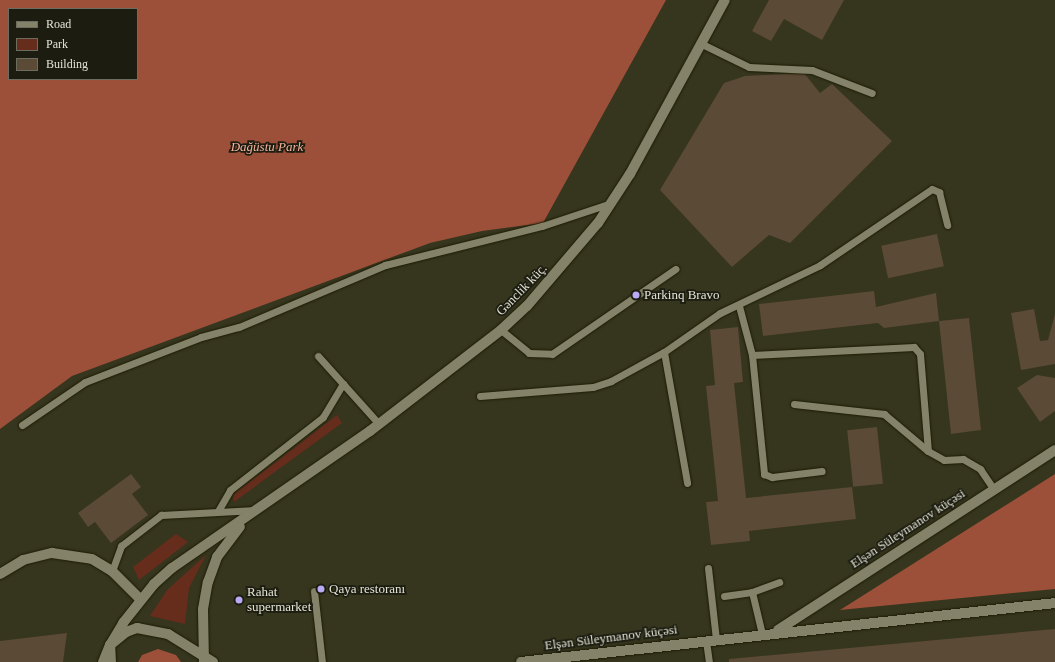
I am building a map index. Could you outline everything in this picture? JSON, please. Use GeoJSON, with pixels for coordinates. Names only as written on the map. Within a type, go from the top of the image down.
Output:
{"type":"FeatureCollection","features":[{"type":"Feature","properties":{"kind":"main road","name":"Gənclik küç."},"geometry":{"type":"LineString","coordinates":[[253,513],[379,424],[501,330],[561,268],[611,203],[702,44],[725,0]]}},
{"type":"Feature","properties":{"kind":"main road","name":"Elşən Süleymanov küçəsi"},"geometry":{"type":"LineString","coordinates":[[776,631],[993,488],[1055,450]]}},
{"type":"Feature","properties":{"kind":"main road"},"geometry":{"type":"LineString","coordinates":[[103,662],[110,645],[140,599],[154,584],[253,513]]}},
{"type":"Feature","properties":{"kind":"main road"},"geometry":{"type":"LineString","coordinates":[[203,657],[203,609],[208,582],[227,541],[253,513]]}},
{"type":"Feature","properties":{"kind":"main road"},"geometry":{"type":"LineString","coordinates":[[0,574],[23,560],[52,553],[92,559],[112,571],[140,599]]}},
{"type":"Feature","properties":{"kind":"main road","name":"Elşən Süleymanov küçəsi"},"geometry":{"type":"LineString","coordinates":[[521,662],[762,634],[776,631],[1055,603]]}},
{"type":"Feature","properties":{"kind":"main road"},"geometry":{"type":"LineString","coordinates":[[110,645],[126,632],[152,629],[213,662]]}},
{"type":"Feature","properties":{"kind":"main road"},"geometry":{"type":"LineString","coordinates":[[110,645],[111,662]]}},
{"type":"Feature","properties":{"kind":"lane"},"geometry":{"type":"LineString","coordinates":[[702,44],[749,67],[812,70],[872,93]]}},
{"type":"Feature","properties":{"kind":"lane"},"geometry":{"type":"LineString","coordinates":[[480,396],[593,387],[664,352],[720,313],[739,306],[820,265],[924,192],[932,189],[939,192],[947,225]]}},
{"type":"Feature","properties":{"kind":"lane"},"geometry":{"type":"LineString","coordinates":[[22,425],[85,382],[201,337],[239,327],[386,265],[542,226],[611,203]]}},
{"type":"Feature","properties":{"kind":"lane"},"geometry":{"type":"LineString","coordinates":[[501,330],[529,353],[552,354],[675,269]]}},
{"type":"Feature","properties":{"kind":"lane"},"geometry":{"type":"LineString","coordinates":[[739,306],[752,355],[764,474],[772,477],[822,471]]}},
{"type":"Feature","properties":{"kind":"lane"},"geometry":{"type":"LineString","coordinates":[[752,355],[914,347],[920,354],[928,451]]}},
{"type":"Feature","properties":{"kind":"lane"},"geometry":{"type":"LineString","coordinates":[[664,352],[687,483]]}},
{"type":"Feature","properties":{"kind":"lane"},"geometry":{"type":"LineString","coordinates":[[318,356],[379,424]]}},
{"type":"Feature","properties":{"kind":"lane"},"geometry":{"type":"LineString","coordinates":[[218,511],[230,490],[323,417],[343,384]]}},
{"type":"Feature","properties":{"kind":"lane"},"geometry":{"type":"LineString","coordinates":[[794,404],[884,414],[928,451],[944,460],[963,459],[980,469],[993,488]]}},
{"type":"Feature","properties":{"kind":"lane"},"geometry":{"type":"LineString","coordinates":[[112,571],[122,546],[161,515],[218,511],[253,513]]}},
{"type":"Feature","properties":{"kind":"lane"},"geometry":{"type":"LineString","coordinates":[[708,568],[711,640],[709,662]]}},
{"type":"Feature","properties":{"kind":"lane"},"geometry":{"type":"LineString","coordinates":[[724,596],[752,592],[778,582]]}},
{"type":"Feature","properties":{"kind":"lane"},"geometry":{"type":"LineString","coordinates":[[314,591],[322,662]]}},
{"type":"Feature","properties":{"kind":"lane"},"geometry":{"type":"LineString","coordinates":[[752,592],[762,634]]}},
{"type":"Feature","properties":{"kind":"green space","name":"Dağüstu Park"},"geometry":{"type":"Polygon","coordinates":[[[0,0],[666,0],[543,223],[482,231],[430,243],[72,376],[0,429],[0,0]]]}},
{"type":"Feature","properties":{"kind":"green space"},"geometry":{"type":"Polygon","coordinates":[[[337,415],[342,423],[234,502],[233,495],[337,415]]]}},
{"type":"Feature","properties":{"kind":"green space"},"geometry":{"type":"Polygon","coordinates":[[[1055,474],[1055,589],[840,610],[1055,474]]]}},
{"type":"Feature","properties":{"kind":"green space"},"geometry":{"type":"Polygon","coordinates":[[[176,534],[188,542],[139,580],[133,567],[176,534]]]}},
{"type":"Feature","properties":{"kind":"green space"},"geometry":{"type":"Polygon","coordinates":[[[206,555],[189,588],[185,624],[150,616],[167,590],[206,555]]]}},
{"type":"Feature","properties":{"kind":"green space"},"geometry":{"type":"Polygon","coordinates":[[[158,649],[176,655],[181,662],[138,662],[142,655],[158,649]]]}},
{"type":"Feature","properties":{"kind":"building"},"geometry":{"type":"Polygon","coordinates":[[[769,0],[844,0],[822,40],[784,19],[771,41],[752,31],[769,0]]]}},
{"type":"Feature","properties":{"kind":"building"},"geometry":{"type":"Polygon","coordinates":[[[804,73],[820,93],[832,84],[892,141],[790,243],[769,235],[732,267],[660,190],[724,83],[745,76],[804,73]]]}},
{"type":"Feature","properties":{"kind":"building"},"geometry":{"type":"Polygon","coordinates":[[[937,234],[944,266],[888,278],[881,246],[937,234]]]}},
{"type":"Feature","properties":{"kind":"building"},"geometry":{"type":"Polygon","coordinates":[[[874,291],[876,307],[936,293],[939,321],[884,328],[878,323],[763,336],[759,304],[874,291]]]}},
{"type":"Feature","properties":{"kind":"building"},"geometry":{"type":"Polygon","coordinates":[[[1034,309],[1040,341],[1048,340],[1055,314],[1055,364],[1021,370],[1011,313],[1034,309]]]}},
{"type":"Feature","properties":{"kind":"building"},"geometry":{"type":"Polygon","coordinates":[[[969,318],[981,430],[951,434],[939,321],[969,318]]]}},
{"type":"Feature","properties":{"kind":"building"},"geometry":{"type":"Polygon","coordinates":[[[738,327],[743,382],[734,383],[746,498],[852,487],[856,519],[749,531],[750,541],[711,545],[706,502],[718,501],[706,386],[715,385],[710,330],[738,327]]]}},
{"type":"Feature","properties":{"kind":"building"},"geometry":{"type":"Polygon","coordinates":[[[1037,375],[1055,378],[1055,411],[1040,422],[1017,388],[1037,375]]]}},
{"type":"Feature","properties":{"kind":"building"},"geometry":{"type":"Polygon","coordinates":[[[877,427],[883,484],[853,487],[847,430],[877,427]]]}},
{"type":"Feature","properties":{"kind":"building"},"geometry":{"type":"Polygon","coordinates":[[[131,474],[141,487],[132,494],[148,515],[111,543],[95,522],[88,527],[78,513],[131,474]]]}},
{"type":"Feature","properties":{"kind":"building"},"geometry":{"type":"Polygon","coordinates":[[[1055,629],[1055,662],[729,662],[729,659],[1055,629]]]}},
{"type":"Feature","properties":{"kind":"building"},"geometry":{"type":"Polygon","coordinates":[[[67,633],[63,662],[0,662],[0,641],[67,633]]]}},
{"type":"Feature","properties":{"kind":"place","name":"Parkinq Bravo"},"geometry":{"type":"Point","coordinates":[636,295]}},
{"type":"Feature","properties":{"kind":"place","name":"Qaya restoranı"},"geometry":{"type":"Point","coordinates":[321,589]}},
{"type":"Feature","properties":{"kind":"place","name":"Rahat supermarket"},"geometry":{"type":"Point","coordinates":[239,600]}}]}
